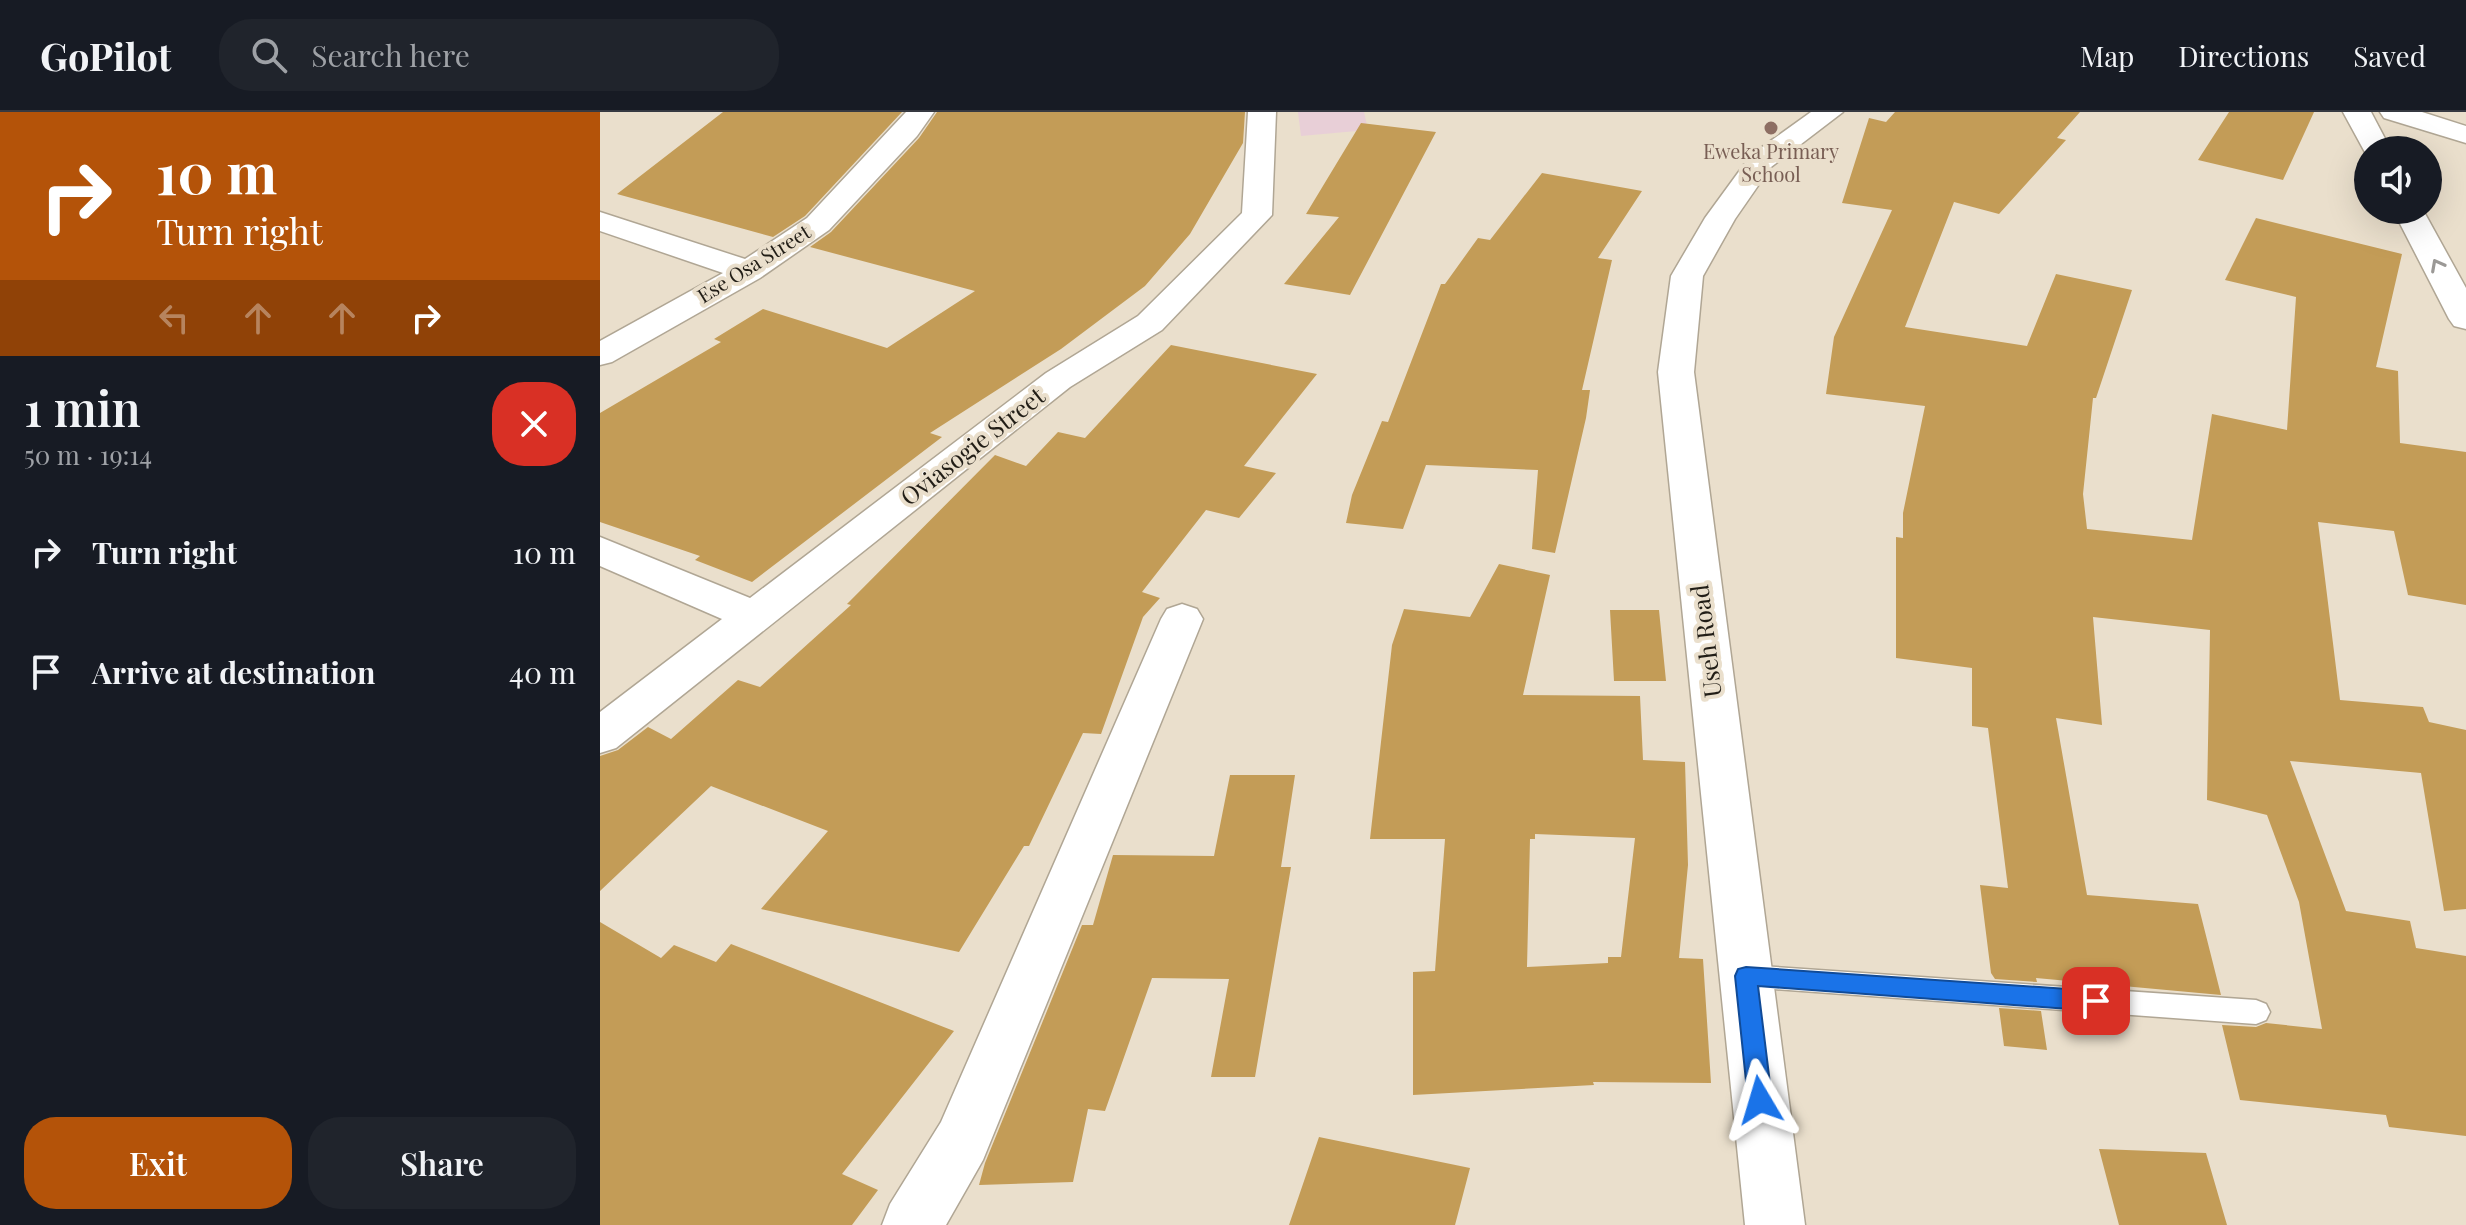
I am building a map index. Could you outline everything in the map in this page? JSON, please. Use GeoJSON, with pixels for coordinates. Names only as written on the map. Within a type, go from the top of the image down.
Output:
{"type":"FeatureCollection","features":[{"type":"Feature","properties":{"kind":"street","name":"Ese Osa Street"},"geometry":{"type":"LineString","coordinates":[[600,355],[749,271],[818,224],[907,130],[920,112]]}},
{"type":"Feature","properties":{"kind":"street","name":"Oviasogie Street"},"geometry":{"type":"LineString","coordinates":[[600,736],[1058,380],[1150,323],[1257,215],[1262,112]]}},
{"type":"Feature","properties":{"kind":"street","name":"Useh Road"},"geometry":{"type":"LineString","coordinates":[[1775,1225],[1676,372],[1687,276],[1720,218],[1761,161],[1829,112]]}},
{"type":"Feature","properties":{"kind":"street"},"geometry":{"type":"LineString","coordinates":[[2357,112],[2370,136]]}},
{"type":"Feature","properties":{"kind":"street"},"geometry":{"type":"LineString","coordinates":[[2394,112],[2445,120],[2466,135]]}},
{"type":"Feature","properties":{"kind":"street"},"geometry":{"type":"LineString","coordinates":[[600,221],[749,271]]}},
{"type":"Feature","properties":{"kind":"street"},"geometry":{"type":"LineString","coordinates":[[2415,224],[2466,319]]}},
{"type":"Feature","properties":{"kind":"street"},"geometry":{"type":"LineString","coordinates":[[600,550],[754,616]]}},
{"type":"Feature","properties":{"kind":"street"},"geometry":{"type":"LineString","coordinates":[[912,1225],[962,1141],[1182,619]]}},
{"type":"Feature","properties":{"kind":"lane"},"geometry":{"type":"LineString","coordinates":[[1746,976],[2256,1012]]}},
{"type":"Feature","properties":{"kind":"shaded area"},"geometry":{"type":"Polygon","coordinates":[[[1298,112],[1364,112],[1368,130],[1301,136],[1298,112]]]}},
{"type":"Feature","properties":{"kind":"building"},"geometry":{"type":"Polygon","coordinates":[[[723,112],[902,112],[805,216],[773,237],[617,194],[723,112]]]}},
{"type":"Feature","properties":{"kind":"building"},"geometry":{"type":"Polygon","coordinates":[[[937,112],[1245,112],[1243,143],[1190,234],[1145,286],[1061,349],[930,433],[942,437],[752,582],[695,560],[700,556],[600,522],[600,413],[721,342],[714,339],[763,309],[887,348],[975,291],[810,247],[831,232],[919,138],[937,112]]]}},
{"type":"Feature","properties":{"kind":"building"},"geometry":{"type":"Polygon","coordinates":[[[1895,112],[2080,112],[2057,138],[2066,140],[1999,214],[1954,202],[1905,327],[2027,346],[2056,274],[2132,290],[2096,398],[2093,398],[2083,494],[2087,529],[2192,540],[2212,414],[2287,430],[2296,297],[2225,280],[2256,218],[2402,254],[2376,367],[2398,371],[2400,443],[2466,452],[2466,605],[2408,595],[2394,531],[2318,522],[2340,700],[2423,707],[2429,722],[2466,730],[2466,909],[2444,911],[2421,773],[2290,761],[2346,911],[2410,921],[2416,948],[2466,956],[2466,1136],[2389,1127],[2386,1115],[2240,1100],[2222,1025],[2256,1027],[2266,1023],[2322,1029],[2299,902],[2267,815],[2207,800],[2210,630],[2093,617],[2102,725],[2056,718],[2087,895],[2198,904],[2221,995],[2036,978],[2037,982],[1995,979],[1991,973],[1980,885],[2008,888],[1988,728],[1972,726],[1972,668],[1896,658],[1896,537],[1903,538],[1903,513],[1925,406],[1826,394],[1834,337],[1892,210],[1842,203],[1869,118],[1886,122],[1895,112]]]}},
{"type":"Feature","properties":{"kind":"building"},"geometry":{"type":"Polygon","coordinates":[[[2229,112],[2314,112],[2283,180],[2198,160],[2229,112]]]}},
{"type":"Feature","properties":{"kind":"building"},"geometry":{"type":"Polygon","coordinates":[[[1361,123],[1436,132],[1350,295],[1284,284],[1339,217],[1306,214],[1361,123]]]}},
{"type":"Feature","properties":{"kind":"building"},"geometry":{"type":"Polygon","coordinates":[[[1542,173],[1642,191],[1598,258],[1612,260],[1582,390],[1590,390],[1586,418],[1555,553],[1532,549],[1538,470],[1426,465],[1403,529],[1346,523],[1352,495],[1382,421],[1388,422],[1441,284],[1445,284],[1478,238],[1490,240],[1542,173]]]}},
{"type":"Feature","properties":{"kind":"building"},"geometry":{"type":"Polygon","coordinates":[[[1171,345],[1317,374],[1244,466],[1276,473],[1239,518],[1206,510],[1142,592],[1160,598],[1143,617],[1101,734],[1083,733],[1029,846],[1024,846],[959,952],[761,909],[828,831],[711,786],[600,891],[600,756],[618,750],[648,727],[671,739],[738,680],[760,687],[851,605],[847,604],[995,455],[1026,466],[1058,432],[1085,438],[1171,345]]]}},
{"type":"Feature","properties":{"kind":"building"},"geometry":{"type":"Polygon","coordinates":[[[1499,564],[1550,575],[1523,695],[1640,696],[1643,760],[1685,762],[1688,865],[1679,958],[1703,959],[1711,1083],[1593,1082],[1594,1085],[1413,1095],[1413,972],[1435,971],[1445,839],[1370,839],[1392,645],[1404,609],[1470,617],[1499,564]],[[1535,834],[1535,839],[1530,839],[1527,967],[1608,963],[1608,957],[1621,957],[1635,838],[1535,834]]]}},
{"type":"Feature","properties":{"kind":"building"},"geometry":{"type":"Polygon","coordinates":[[[1610,610],[1659,610],[1666,681],[1614,681],[1610,610]]]}},
{"type":"Feature","properties":{"kind":"building"},"geometry":{"type":"Polygon","coordinates":[[[1230,775],[1295,775],[1281,867],[1291,867],[1255,1077],[1211,1077],[1229,979],[1152,978],[1105,1111],[1088,1109],[1073,1182],[979,1185],[985,1163],[1082,925],[1093,925],[1113,855],[1214,856],[1230,775]]]}},
{"type":"Feature","properties":{"kind":"building"},"geometry":{"type":"Polygon","coordinates":[[[600,922],[661,958],[674,945],[716,962],[731,944],[954,1031],[842,1174],[878,1190],[852,1225],[600,1225],[600,922]]]}},
{"type":"Feature","properties":{"kind":"building"},"geometry":{"type":"Polygon","coordinates":[[[1999,1008],[2041,1011],[2047,1050],[2004,1046],[1999,1008]]]}},
{"type":"Feature","properties":{"kind":"building"},"geometry":{"type":"Polygon","coordinates":[[[1319,1137],[1470,1168],[1455,1225],[1289,1225],[1319,1137]]]}},
{"type":"Feature","properties":{"kind":"building"},"geometry":{"type":"Polygon","coordinates":[[[2099,1149],[2206,1153],[2227,1225],[2119,1225],[2099,1149]]]}},
{"type":"Feature","properties":{"kind":"place","name":"Eweka Primary School"},"geometry":{"type":"Point","coordinates":[1771,128]}},
{"type":"Feature","properties":{"kind":"route"},"geometry":{"type":"LineString","coordinates":[[1760,1100],[1746,976],[2096,1001]]}}]}
